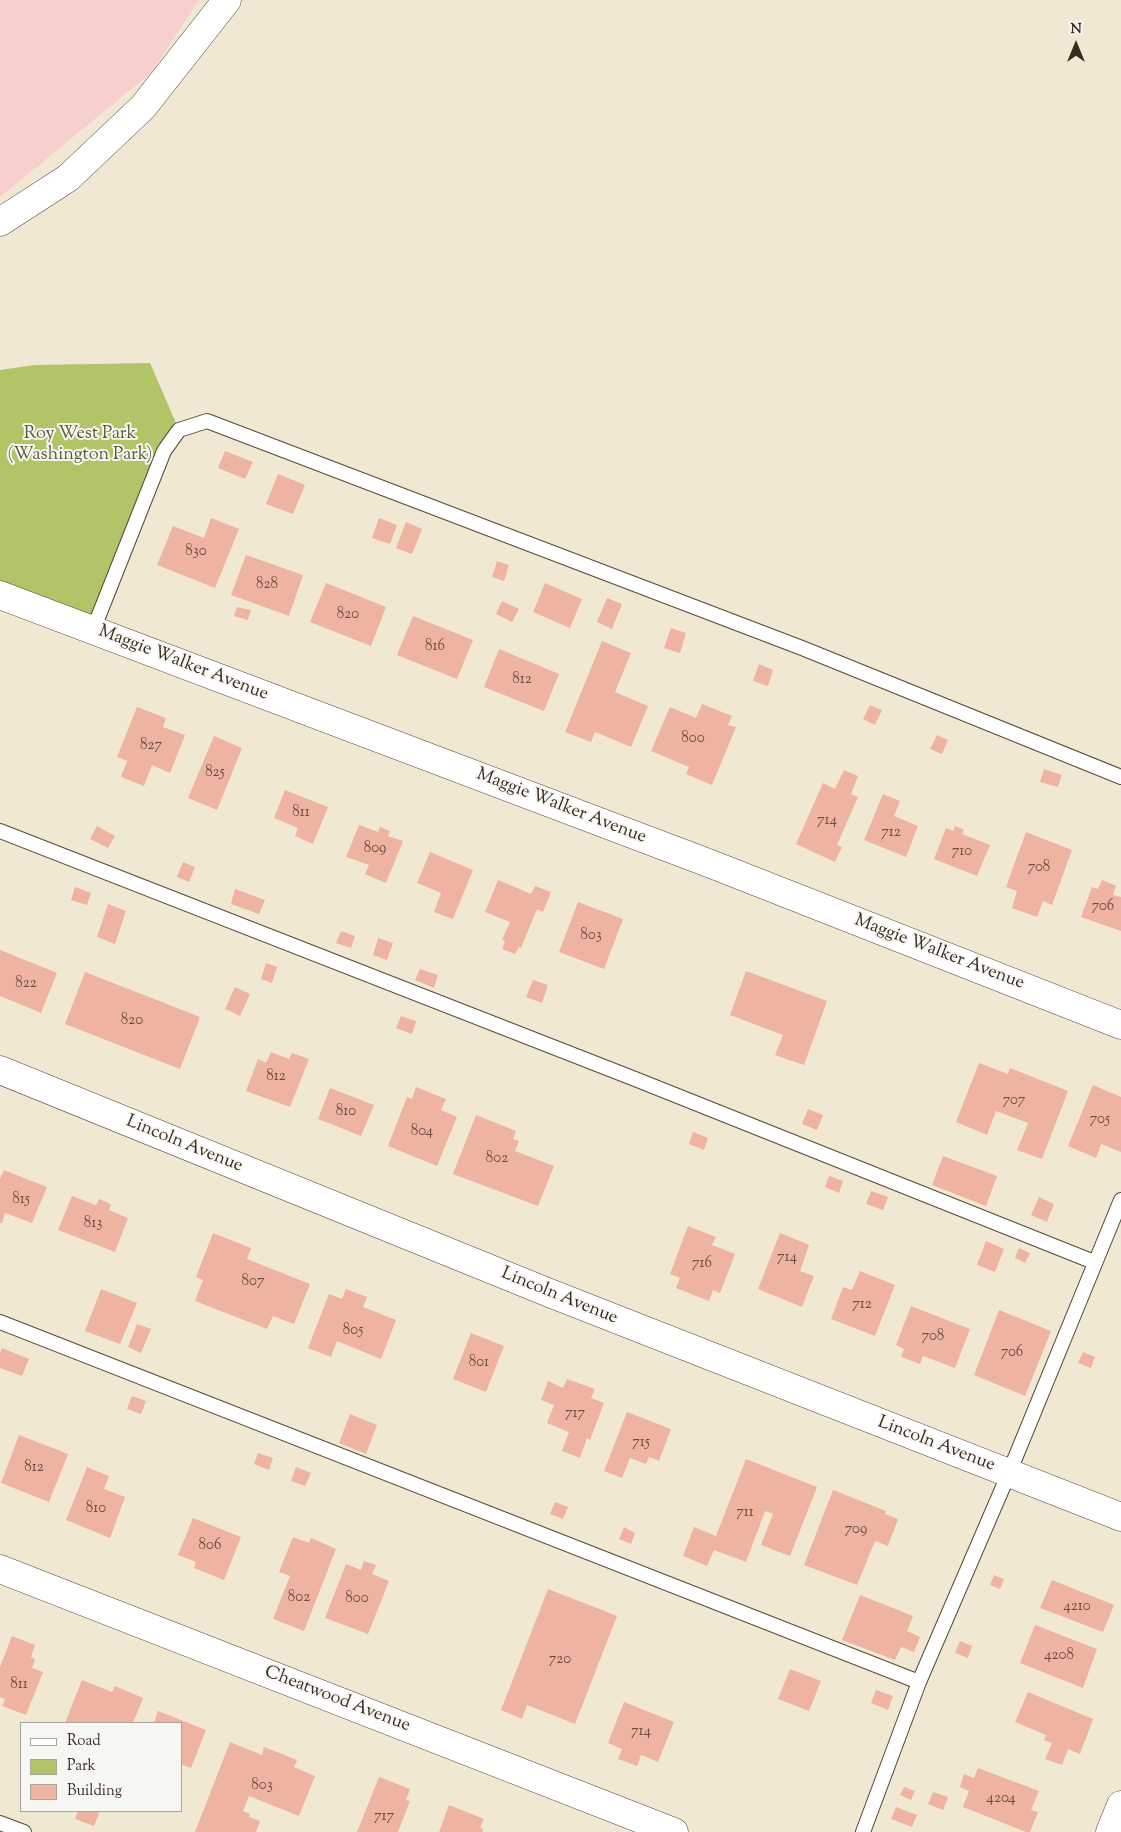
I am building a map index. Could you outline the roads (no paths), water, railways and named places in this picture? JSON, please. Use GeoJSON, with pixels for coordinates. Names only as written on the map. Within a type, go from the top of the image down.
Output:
{"type":"FeatureCollection","features":[{"type":"Feature","properties":{"kind":"street"},"geometry":{"type":"LineString","coordinates":[[0,222],[68,178],[143,107],[227,0]]}},
{"type":"Feature","properties":{"kind":"street","name":"Maggie Walker Avenue"},"geometry":{"type":"LineString","coordinates":[[0,595],[711,864],[1121,1025]]}},
{"type":"Feature","properties":{"kind":"street","name":"Lincoln Avenue"},"geometry":{"type":"LineString","coordinates":[[0,1070],[547,1292],[1121,1517]]}},
{"type":"Feature","properties":{"kind":"street","name":"Cheatwood Avenue"},"geometry":{"type":"LineString","coordinates":[[0,1569],[674,1832]]}},
{"type":"Feature","properties":{"kind":"street"},"geometry":{"type":"LineString","coordinates":[[1110,1832],[1121,1804]]}},
{"type":"Feature","properties":{"kind":"lane"},"geometry":{"type":"LineString","coordinates":[[94,630],[164,451],[179,430],[207,421],[802,648],[1121,777]]}},
{"type":"Feature","properties":{"kind":"lane"},"geometry":{"type":"LineString","coordinates":[[0,831],[636,1079],[1094,1262]]}},
{"type":"Feature","properties":{"kind":"lane"},"geometry":{"type":"LineString","coordinates":[[863,1832],[919,1682],[1009,1474],[1094,1262],[1121,1200]]}},
{"type":"Feature","properties":{"kind":"lane"},"geometry":{"type":"LineString","coordinates":[[0,1322],[919,1682]]}},
{"type":"Feature","properties":{"kind":"lane"},"geometry":{"type":"LineString","coordinates":[[0,1822],[24,1832]]}},
{"type":"Feature","properties":{"kind":"park label","name":"Roy West Park (Washington Park)"},"geometry":{"type":"Point","coordinates":[80,445]}}]}
